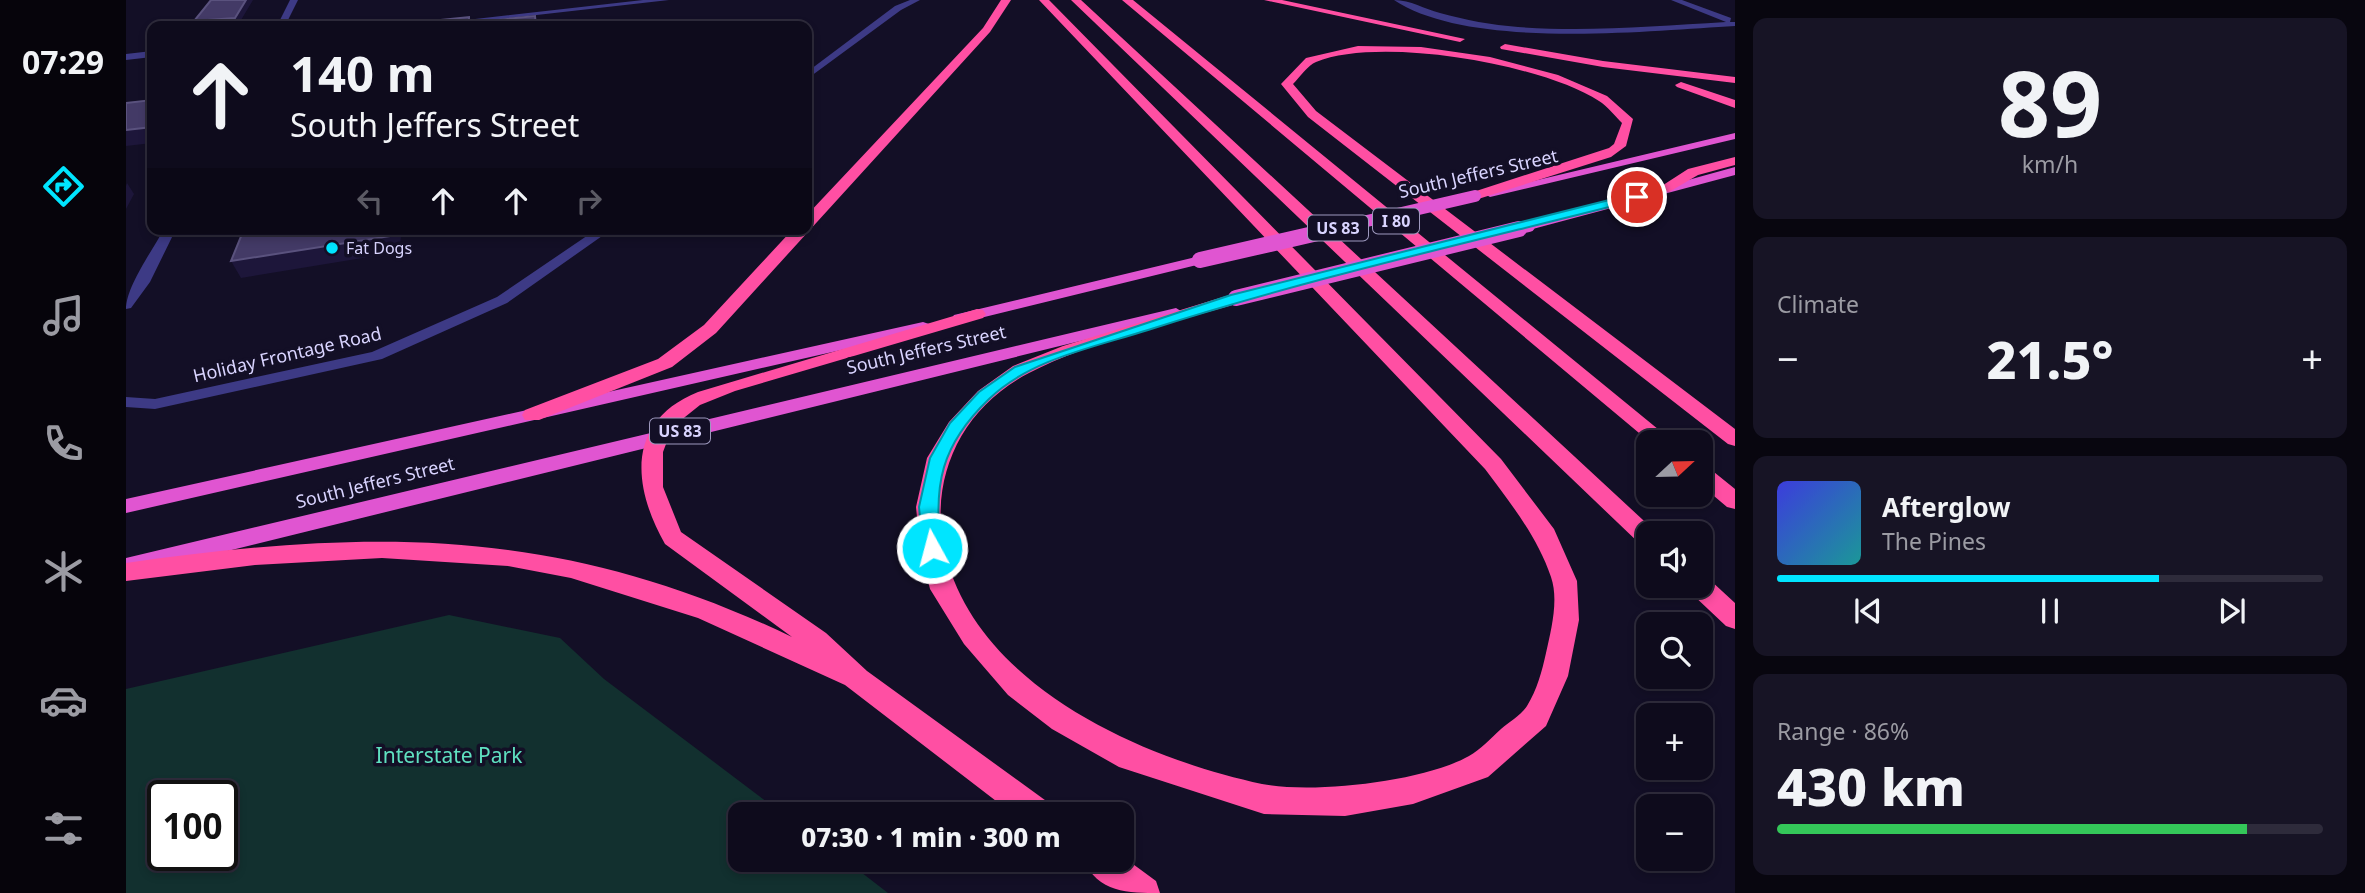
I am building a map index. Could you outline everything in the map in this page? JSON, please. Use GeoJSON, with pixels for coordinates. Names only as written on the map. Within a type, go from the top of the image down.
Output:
{"type":"FeatureCollection","features":[{"type":"Feature","properties":{"kind":"highway"},"geometry":{"type":"LineString","coordinates":[[812,219],[987,30],[1006,0]]}},
{"type":"Feature","properties":{"kind":"highway"},"geometry":{"type":"LineString","coordinates":[[1044,0],[1493,464],[1542,530],[1565,582],[1566,620],[1554,676],[1536,717],[1478,766],[1412,790],[1345,801],[1264,799],[1191,779],[1129,757],[1062,720],[1018,687],[973,636],[942,589],[932,548],[927,507],[938,458],[956,427],[985,395],[1020,370],[1070,350],[1236,298]]}},
{"type":"Feature","properties":{"kind":"highway"},"geometry":{"type":"LineString","coordinates":[[1076,0],[1636,527]]}},
{"type":"Feature","properties":{"kind":"highway","name":"I 80"},"geometry":{"type":"LineString","coordinates":[[1127,0],[1649,430]]}},
{"type":"Feature","properties":{"kind":"highway"},"geometry":{"type":"LineString","coordinates":[[1269,0],[1473,42]]}},
{"type":"Feature","properties":{"kind":"highway"},"geometry":{"type":"LineString","coordinates":[[1735,80],[1603,64],[1490,45],[1671,82],[1735,104]]}},
{"type":"Feature","properties":{"kind":"highway"},"geometry":{"type":"LineString","coordinates":[[1475,196],[1600,157],[1621,145],[1629,135],[1629,122],[1623,112],[1604,96],[1570,79],[1519,63],[1467,52],[1396,46],[1351,48],[1317,55],[1296,66],[1289,74],[1287,84],[1295,98],[1312,114],[1735,439]]}},
{"type":"Feature","properties":{"kind":"highway","name":"South Jeffers Street"},"geometry":{"type":"LineString","coordinates":[[126,506],[977,314],[1735,136]]}},
{"type":"Feature","properties":{"kind":"highway"},"geometry":{"type":"LineString","coordinates":[[1664,189],[1693,172],[1735,161]]}},
{"type":"Feature","properties":{"kind":"highway","name":"South Jeffers Street"},"geometry":{"type":"LineString","coordinates":[[126,566],[1236,298],[1529,226],[1735,171]]}},
{"type":"Feature","properties":{"kind":"highway"},"geometry":{"type":"LineString","coordinates":[[532,415],[665,363],[710,329],[796,235]]}},
{"type":"Feature","properties":{"kind":"highway"},"geometry":{"type":"LineString","coordinates":[[977,314],[713,393],[680,409],[656,437],[650,488],[659,516],[673,538],[817,641],[857,679],[1022,802]]}},
{"type":"Feature","properties":{"kind":"highway"},"geometry":{"type":"LineString","coordinates":[[1713,483],[1735,501]]}},
{"type":"Feature","properties":{"kind":"highway"},"geometry":{"type":"LineString","coordinates":[[126,572],[288,551],[437,550],[507,556],[637,587],[731,620],[803,657],[857,679]]}},
{"type":"Feature","properties":{"kind":"highway"},"geometry":{"type":"LineString","coordinates":[[1713,598],[1735,619]]}},
{"type":"Feature","properties":{"kind":"highway"},"geometry":{"type":"LineString","coordinates":[[1116,872],[1144,893]]}},
{"type":"Feature","properties":{"kind":"street"},"geometry":{"type":"LineString","coordinates":[[284,21],[294,0]]}},
{"type":"Feature","properties":{"kind":"street"},"geometry":{"type":"LineString","coordinates":[[466,21],[665,0]]}},
{"type":"Feature","properties":{"kind":"street"},"geometry":{"type":"LineString","coordinates":[[812,72],[898,8],[916,0]]}},
{"type":"Feature","properties":{"kind":"street"},"geometry":{"type":"LineString","coordinates":[[1398,0],[1458,19],[1499,27],[1560,31],[1735,23]]}},
{"type":"Feature","properties":{"kind":"street"},"geometry":{"type":"LineString","coordinates":[[1675,0],[1735,23]]}},
{"type":"Feature","properties":{"kind":"street"},"geometry":{"type":"LineString","coordinates":[[126,57],[147,55]]}},
{"type":"Feature","properties":{"kind":"street"},"geometry":{"type":"LineString","coordinates":[[126,305],[143,282],[167,235]]}},
{"type":"Feature","properties":{"kind":"street","name":"Holiday Frontage Road"},"geometry":{"type":"LineString","coordinates":[[126,411],[377,356],[502,300],[597,235]]}},
{"type":"Feature","properties":{"kind":"street","name":"Holiday Frontage Road"},"geometry":{"type":"LineString","coordinates":[[126,402],[155,404]]}},
{"type":"Feature","properties":{"kind":"green space","name":"Interstate Park"},"geometry":{"type":"Polygon","coordinates":[[[449,615],[560,638],[604,679],[767,802],[728,802],[728,872],[861,872],[888,893],[126,893],[126,689],[449,615]]]}},
{"type":"Feature","properties":{"kind":"building"},"geometry":{"type":"Polygon","coordinates":[[[211,0],[246,0],[235,18],[194,21],[211,0]]]}},
{"type":"Feature","properties":{"kind":"building"},"geometry":{"type":"Polygon","coordinates":[[[535,16],[536,21],[488,21],[535,16]]]}},
{"type":"Feature","properties":{"kind":"building"},"geometry":{"type":"Polygon","coordinates":[[[469,17],[469,21],[430,21],[469,17]]]}},
{"type":"Feature","properties":{"kind":"building"},"geometry":{"type":"Polygon","coordinates":[[[147,101],[147,128],[126,130],[126,103],[147,101]]]}},
{"type":"Feature","properties":{"kind":"building"},"geometry":{"type":"Polygon","coordinates":[[[242,235],[391,235],[391,236],[231,261],[242,235]]]}},
{"type":"Feature","properties":{"kind":"place","name":"Fat Dogs"},"geometry":{"type":"Point","coordinates":[332,248]}},
{"type":"Feature","properties":{"kind":"route"},"geometry":{"type":"LineString","coordinates":[[932,548],[927,507],[938,458],[956,427],[985,395],[1020,370],[1070,350],[1141,331],[1236,298],[1637,197]]}}]}
